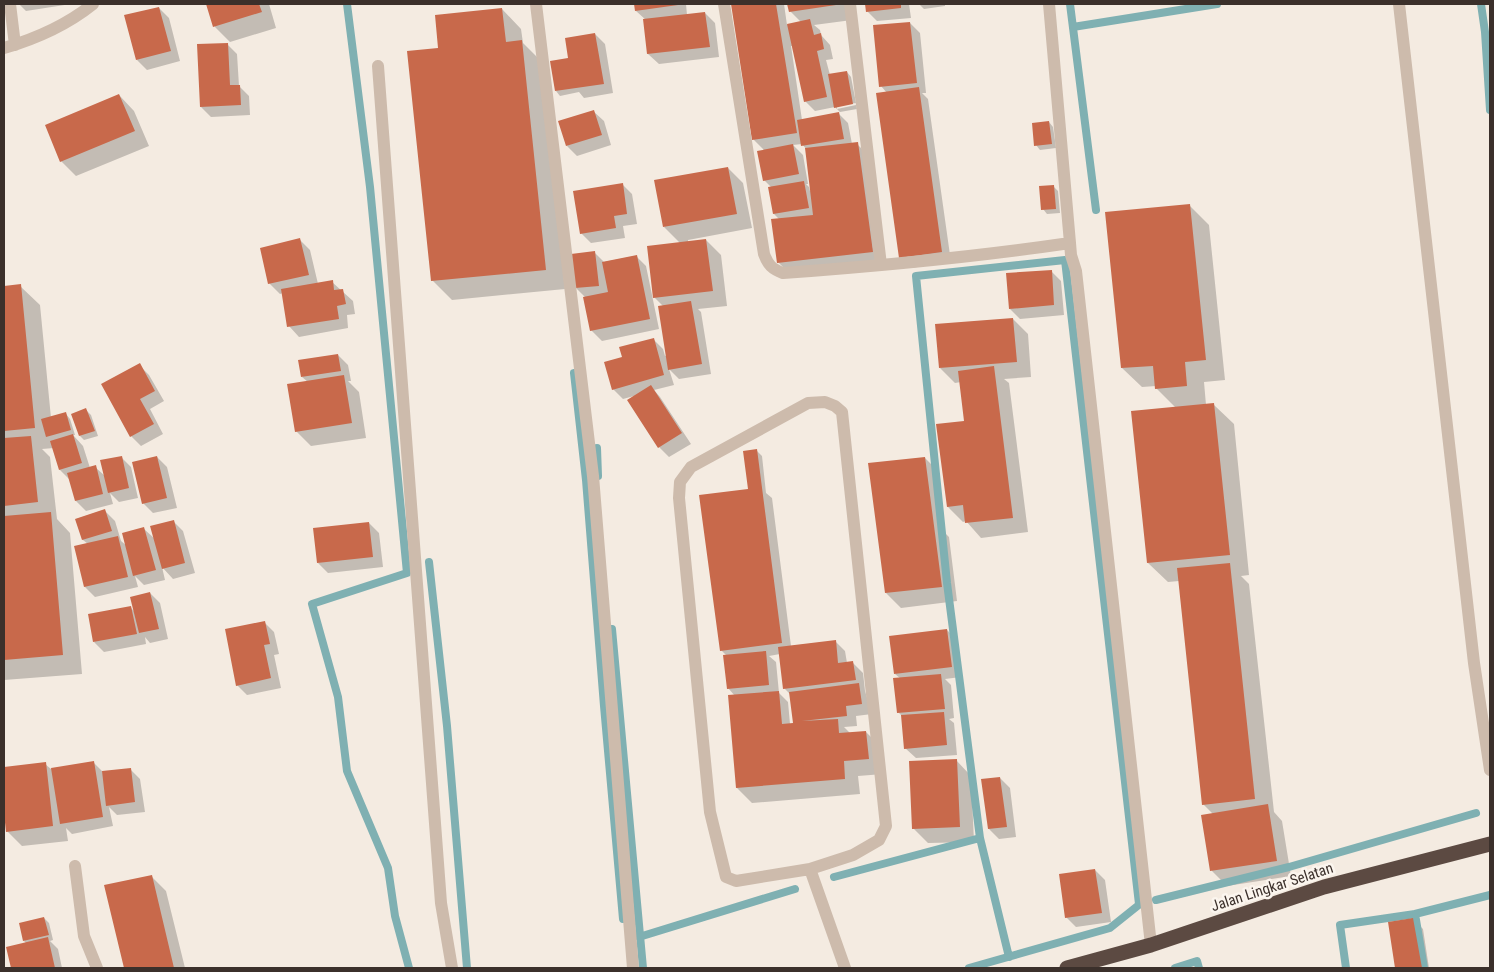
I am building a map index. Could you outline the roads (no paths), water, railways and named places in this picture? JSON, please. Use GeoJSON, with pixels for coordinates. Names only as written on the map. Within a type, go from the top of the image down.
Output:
{"type":"FeatureCollection","features":[{"type":"Feature","properties":{"kind":"highway","name":"Jalan Lingkar Selatan"},"geometry":{"type":"LineString","coordinates":[[1067,968],[1151,945],[1324,887],[1490,844]]}},
{"type":"Feature","properties":{"kind":"street"},"geometry":{"type":"LineString","coordinates":[[10,4],[9,46],[44,33],[94,4]]}},
{"type":"Feature","properties":{"kind":"street"},"geometry":{"type":"LineString","coordinates":[[536,4],[593,476],[633,968]]}},
{"type":"Feature","properties":{"kind":"street"},"geometry":{"type":"LineString","coordinates":[[724,4],[763,245],[768,264],[774,270],[782,273],[882,265],[1070,243]]}},
{"type":"Feature","properties":{"kind":"street"},"geometry":{"type":"LineString","coordinates":[[850,4],[882,265]]}},
{"type":"Feature","properties":{"kind":"street"},"geometry":{"type":"LineString","coordinates":[[1049,4],[1071,255],[1076,271],[1151,945]]}},
{"type":"Feature","properties":{"kind":"street"},"geometry":{"type":"LineString","coordinates":[[1398,4],[1474,663],[1490,770]]}},
{"type":"Feature","properties":{"kind":"street"},"geometry":{"type":"LineString","coordinates":[[378,66],[441,903],[452,968]]}},
{"type":"Feature","properties":{"kind":"street"},"geometry":{"type":"LineString","coordinates":[[824,402],[835,406],[842,412],[886,826],[879,840],[862,850],[853,855],[810,869],[736,881],[726,876],[710,812],[679,498],[680,482],[691,467],[808,403],[824,402]]}},
{"type":"Feature","properties":{"kind":"street"},"geometry":{"type":"LineString","coordinates":[[75,866],[84,936],[97,968]]}},
{"type":"Feature","properties":{"kind":"street"},"geometry":{"type":"LineString","coordinates":[[810,869],[845,968]]}},
{"type":"Feature","properties":{"kind":"waterway"},"geometry":{"type":"LineString","coordinates":[[347,4],[370,187],[407,573],[312,604],[338,697],[347,771],[388,868],[395,916],[409,968]]}},
{"type":"Feature","properties":{"kind":"waterway"},"geometry":{"type":"LineString","coordinates":[[1070,4],[1096,210]]}},
{"type":"Feature","properties":{"kind":"waterway"},"geometry":{"type":"LineString","coordinates":[[1073,27],[1217,4]]}},
{"type":"Feature","properties":{"kind":"waterway"},"geometry":{"type":"LineString","coordinates":[[1481,4],[1485,32],[1490,110]]}},
{"type":"Feature","properties":{"kind":"waterway"},"geometry":{"type":"LineString","coordinates":[[1009,957],[980,838],[947,583],[916,276],[1065,260],[1139,904]]}},
{"type":"Feature","properties":{"kind":"waterway"},"geometry":{"type":"LineString","coordinates":[[574,373],[586,480],[623,919]]}},
{"type":"Feature","properties":{"kind":"waterway"},"geometry":{"type":"LineString","coordinates":[[597,448],[598,476]]}},
{"type":"Feature","properties":{"kind":"waterway"},"geometry":{"type":"LineString","coordinates":[[429,562],[447,726],[467,968]]}},
{"type":"Feature","properties":{"kind":"waterway"},"geometry":{"type":"LineString","coordinates":[[612,629],[643,968]]}},
{"type":"Feature","properties":{"kind":"waterway"},"geometry":{"type":"LineString","coordinates":[[1156,900],[1289,867],[1476,813]]}},
{"type":"Feature","properties":{"kind":"waterway"},"geometry":{"type":"LineString","coordinates":[[834,877],[980,838]]}},
{"type":"Feature","properties":{"kind":"waterway"},"geometry":{"type":"LineString","coordinates":[[639,937],[795,889]]}},
{"type":"Feature","properties":{"kind":"waterway"},"geometry":{"type":"LineString","coordinates":[[1424,968],[1415,914],[1490,895]]}},
{"type":"Feature","properties":{"kind":"waterway"},"geometry":{"type":"LineString","coordinates":[[969,968],[1110,928],[1140,904]]}},
{"type":"Feature","properties":{"kind":"waterway"},"geometry":{"type":"LineString","coordinates":[[1346,968],[1340,925],[1415,914]]}},
{"type":"Feature","properties":{"kind":"waterway"},"geometry":{"type":"LineString","coordinates":[[1175,968],[1197,961],[1199,968]]}}]}
